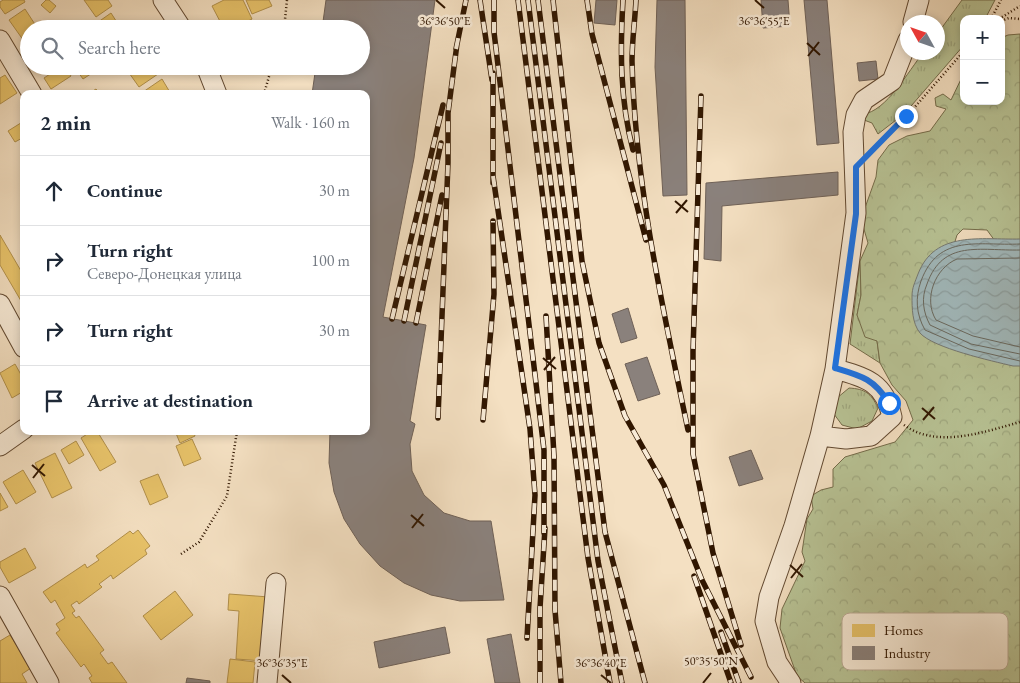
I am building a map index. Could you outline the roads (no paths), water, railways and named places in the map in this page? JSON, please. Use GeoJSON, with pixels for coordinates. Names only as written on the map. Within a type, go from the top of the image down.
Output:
{"type":"FeatureCollection","features":[{"type":"Feature","properties":{"kind":"street"},"geometry":{"type":"LineString","coordinates":[[163,0],[176,20]]}},
{"type":"Feature","properties":{"kind":"street"},"geometry":{"type":"LineString","coordinates":[[915,15],[919,0]]}},
{"type":"Feature","properties":{"kind":"street"},"geometry":{"type":"LineString","coordinates":[[0,40],[7,67],[28,90]]}},
{"type":"Feature","properties":{"kind":"street"},"geometry":{"type":"LineString","coordinates":[[791,683],[777,662],[765,621],[769,596],[794,526],[820,436],[835,368],[856,214],[856,167],[853,132],[856,114],[864,100],[892,80],[900,60]]}},
{"type":"Feature","properties":{"kind":"street"},"geometry":{"type":"LineString","coordinates":[[210,75],[216,90]]}},
{"type":"Feature","properties":{"kind":"street"},"geometry":{"type":"LineString","coordinates":[[0,304],[20,341]]}},
{"type":"Feature","properties":{"kind":"street"},"geometry":{"type":"LineString","coordinates":[[820,436],[846,439],[871,436],[892,417],[889,403],[878,387],[862,376],[835,368]]}},
{"type":"Feature","properties":{"kind":"street"},"geometry":{"type":"LineString","coordinates":[[0,446],[20,432]]}},
{"type":"Feature","properties":{"kind":"street"},"geometry":{"type":"LineString","coordinates":[[267,683],[276,583]]}},
{"type":"Feature","properties":{"kind":"street"},"geometry":{"type":"LineString","coordinates":[[0,596],[49,683]]}},
{"type":"Feature","properties":{"kind":"water"},"geometry":{"type":"Polygon","coordinates":[[[1020,239],[1020,366],[991,361],[950,349],[927,339],[920,333],[915,325],[913,315],[913,290],[918,274],[926,260],[936,250],[961,240],[1020,239]]]}},
{"type":"Feature","properties":{"kind":"railway"},"geometry":{"type":"LineString","coordinates":[[456,49],[466,0]]}},
{"type":"Feature","properties":{"kind":"railway"},"geometry":{"type":"LineString","coordinates":[[480,0],[492,80]]}},
{"type":"Feature","properties":{"kind":"railway"},"geometry":{"type":"LineString","coordinates":[[494,0],[494,32],[544,450],[544,533]]}},
{"type":"Feature","properties":{"kind":"railway"},"geometry":{"type":"LineString","coordinates":[[518,0],[588,558],[610,683]]}},
{"type":"Feature","properties":{"kind":"railway"},"geometry":{"type":"LineString","coordinates":[[528,0],[598,561],[622,683]]}},
{"type":"Feature","properties":{"kind":"railway"},"geometry":{"type":"LineString","coordinates":[[538,0],[605,532],[645,683]]}},
{"type":"Feature","properties":{"kind":"railway"},"geometry":{"type":"LineString","coordinates":[[553,0],[582,261],[599,343],[625,416],[664,485],[702,580],[751,677]]}},
{"type":"Feature","properties":{"kind":"railway"},"geometry":{"type":"LineString","coordinates":[[587,0],[592,34],[646,240]]}},
{"type":"Feature","properties":{"kind":"railway"},"geometry":{"type":"LineString","coordinates":[[623,0],[621,38],[623,94],[633,150]]}},
{"type":"Feature","properties":{"kind":"railway"},"geometry":{"type":"LineString","coordinates":[[636,0],[632,61],[638,154],[652,247],[688,430]]}},
{"type":"Feature","properties":{"kind":"railway"},"geometry":{"type":"LineString","coordinates":[[438,418],[448,163],[448,113],[457,44]]}},
{"type":"Feature","properties":{"kind":"railway"},"geometry":{"type":"LineString","coordinates":[[493,73],[493,183]]}},
{"type":"Feature","properties":{"kind":"railway"},"geometry":{"type":"LineString","coordinates":[[701,96],[693,351],[693,454],[713,553],[741,645]]}},
{"type":"Feature","properties":{"kind":"railway"},"geometry":{"type":"LineString","coordinates":[[392,319],[443,105]]}},
{"type":"Feature","properties":{"kind":"railway"},"geometry":{"type":"LineString","coordinates":[[404,321],[441,143]]}},
{"type":"Feature","properties":{"kind":"railway"},"geometry":{"type":"LineString","coordinates":[[493,176],[530,429],[535,495],[527,638]]}},
{"type":"Feature","properties":{"kind":"railway"},"geometry":{"type":"LineString","coordinates":[[416,323],[442,195]]}},
{"type":"Feature","properties":{"kind":"railway"},"geometry":{"type":"LineString","coordinates":[[483,420],[494,294],[493,221]]}},
{"type":"Feature","properties":{"kind":"railway"},"geometry":{"type":"LineString","coordinates":[[546,316],[554,456],[555,610],[561,683]]}},
{"type":"Feature","properties":{"kind":"railway"},"geometry":{"type":"LineString","coordinates":[[540,683],[540,608],[545,528]]}},
{"type":"Feature","properties":{"kind":"railway"},"geometry":{"type":"LineString","coordinates":[[694,576],[731,683]]}},
{"type":"Feature","properties":{"kind":"railway"},"geometry":{"type":"LineString","coordinates":[[721,632],[739,683]]}}]}
